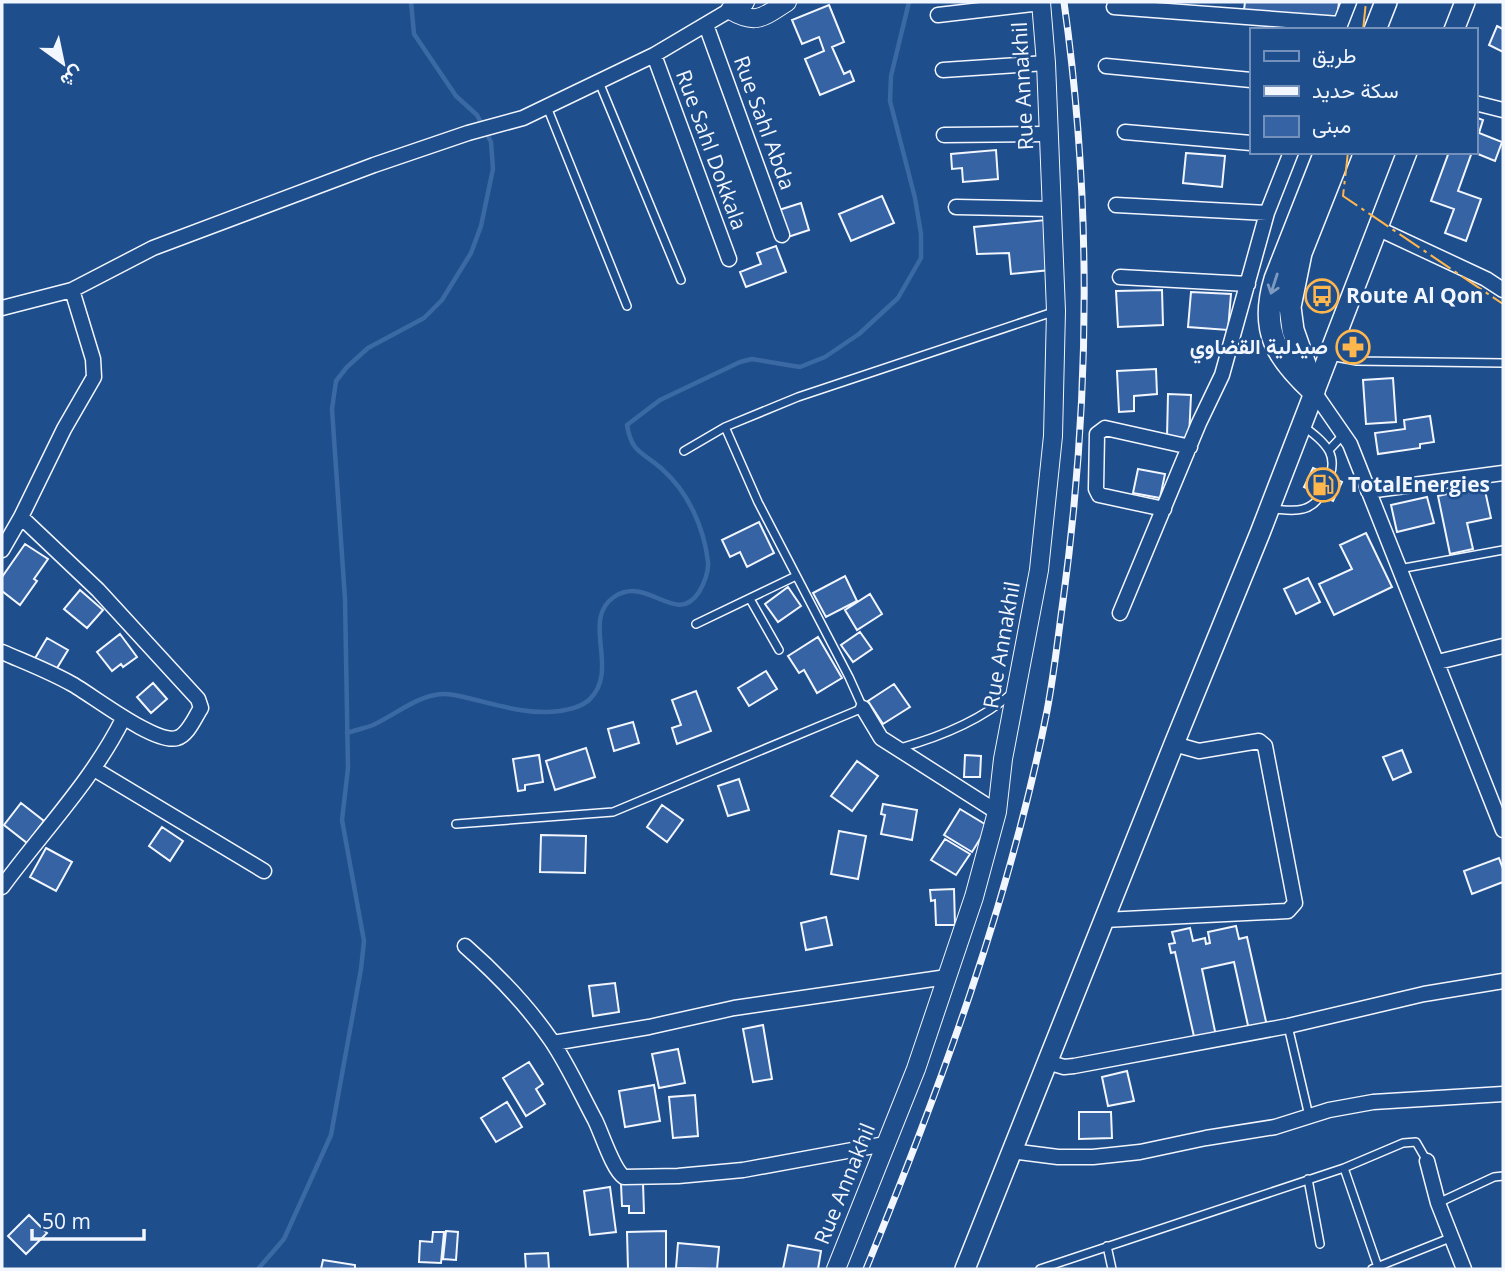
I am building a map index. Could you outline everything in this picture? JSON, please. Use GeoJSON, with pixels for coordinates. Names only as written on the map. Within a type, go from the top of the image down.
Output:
{"type":"FeatureCollection","features":[{"type":"Feature","properties":{"kind":"main road"},"geometry":{"type":"LineString","coordinates":[[1376,28],[1386,2]]}},
{"type":"Feature","properties":{"kind":"main road"},"geometry":{"type":"LineString","coordinates":[[1390,28],[1400,2]]}},
{"type":"Feature","properties":{"kind":"main road"},"geometry":{"type":"LineString","coordinates":[[1455,28],[1465,2]]}},
{"type":"Feature","properties":{"kind":"main road"},"geometry":{"type":"LineString","coordinates":[[1314,392],[1281,357],[1273,341],[1268,319],[1269,298],[1275,279],[1324,154]]}},
{"type":"Feature","properties":{"kind":"main road"},"geometry":{"type":"LineString","coordinates":[[1314,392],[1293,330],[1290,307],[1301,253],[1339,154]]}},
{"type":"Feature","properties":{"kind":"main road"},"geometry":{"type":"LineString","coordinates":[[965,1269],[1270,509],[1406,154]]}},
{"type":"Feature","properties":{"kind":"street"},"geometry":{"type":"LineString","coordinates":[[2,308],[72,290],[153,248],[374,165],[468,133],[504,125],[654,55],[738,6],[742,17],[757,19],[787,2]]}},
{"type":"Feature","properties":{"kind":"street"},"geometry":{"type":"LineString","coordinates":[[1114,7],[1339,27],[1349,2]]}},
{"type":"Feature","properties":{"kind":"street"},"geometry":{"type":"LineString","coordinates":[[938,15],[1041,3]]}},
{"type":"Feature","properties":{"kind":"street","name":"Rue Annakhil"},"geometry":{"type":"LineString","coordinates":[[836,1269],[916,1069],[974,897],[996,812],[1003,759],[1039,570],[1055,394],[1056,311],[1041,3]]}},
{"type":"Feature","properties":{"kind":"street","name":"Rue Sahl Abda"},"geometry":{"type":"LineString","coordinates":[[706,25],[782,235]]}},
{"type":"Feature","properties":{"kind":"street","name":"Rue Sahl Dokkala"},"geometry":{"type":"LineString","coordinates":[[654,55],[729,259]]}},
{"type":"Feature","properties":{"kind":"street"},"geometry":{"type":"LineString","coordinates":[[943,70],[1046,63]]}},
{"type":"Feature","properties":{"kind":"street"},"geometry":{"type":"LineString","coordinates":[[1106,66],[1250,80]]}},
{"type":"Feature","properties":{"kind":"street"},"geometry":{"type":"LineString","coordinates":[[1477,104],[1503,110]]}},
{"type":"Feature","properties":{"kind":"street"},"geometry":{"type":"LineString","coordinates":[[1125,132],[1250,143]]}},
{"type":"Feature","properties":{"kind":"street"},"geometry":{"type":"LineString","coordinates":[[944,135],[1049,134]]}},
{"type":"Feature","properties":{"kind":"street"},"geometry":{"type":"LineString","coordinates":[[1120,613],[1199,423],[1222,375],[1267,213],[1290,154]]}},
{"type":"Feature","properties":{"kind":"street"},"geometry":{"type":"LineString","coordinates":[[1116,205],[1267,213]]}},
{"type":"Feature","properties":{"kind":"street"},"geometry":{"type":"LineString","coordinates":[[956,207],[1052,209]]}},
{"type":"Feature","properties":{"kind":"street"},"geometry":{"type":"LineString","coordinates":[[1379,229],[1486,279],[1503,290]]}},
{"type":"Feature","properties":{"kind":"street"},"geometry":{"type":"LineString","coordinates":[[1120,277],[1248,284]]}},
{"type":"Feature","properties":{"kind":"street"},"geometry":{"type":"LineString","coordinates":[[2,550],[94,377],[93,359],[72,290]]}},
{"type":"Feature","properties":{"kind":"street"},"geometry":{"type":"LineString","coordinates":[[1314,392],[1344,434],[1502,825]]}},
{"type":"Feature","properties":{"kind":"street"},"geometry":{"type":"LineString","coordinates":[[1164,509],[1102,498],[1099,495],[1096,489],[1097,434],[1105,428],[1190,447]]}},
{"type":"Feature","properties":{"kind":"street"},"geometry":{"type":"LineString","coordinates":[[1368,491],[1503,473]]}},
{"type":"Feature","properties":{"kind":"street"},"geometry":{"type":"LineString","coordinates":[[2,652],[72,684],[123,719],[175,739],[184,734],[201,708],[201,703],[98,590],[21,517]]}},
{"type":"Feature","properties":{"kind":"street"},"geometry":{"type":"LineString","coordinates":[[1438,662],[1503,646]]}},
{"type":"Feature","properties":{"kind":"street"},"geometry":{"type":"LineString","coordinates":[[863,708],[875,732],[896,750],[996,812]]}},
{"type":"Feature","properties":{"kind":"street"},"geometry":{"type":"LineString","coordinates":[[2,887],[94,769],[123,719]]}},
{"type":"Feature","properties":{"kind":"street"},"geometry":{"type":"LineString","coordinates":[[1104,920],[1288,911],[1295,903],[1263,742],[1199,751],[1174,744]]}},
{"type":"Feature","properties":{"kind":"street"},"geometry":{"type":"LineString","coordinates":[[94,769],[264,871]]}},
{"type":"Feature","properties":{"kind":"street"},"geometry":{"type":"LineString","coordinates":[[465,946],[532,1013],[553,1043],[605,1140],[617,1171],[624,1177],[678,1176],[743,1170],[885,1144]]}},
{"type":"Feature","properties":{"kind":"street"},"geometry":{"type":"LineString","coordinates":[[553,1043],[649,1027],[734,1008],[947,977]]}},
{"type":"Feature","properties":{"kind":"street"},"geometry":{"type":"LineString","coordinates":[[1047,1062],[1058,1066],[1074,1066],[1288,1026],[1424,994],[1503,981]]}},
{"type":"Feature","properties":{"kind":"street"},"geometry":{"type":"LineString","coordinates":[[1011,1151],[1058,1157],[1093,1157],[1140,1152],[1275,1127],[1373,1101],[1503,1094]]}},
{"type":"Feature","properties":{"kind":"street"},"geometry":{"type":"LineString","coordinates":[[1427,1161],[1438,1203],[1464,1269]]}},
{"type":"Feature","properties":{"kind":"lane"},"geometry":{"type":"LineString","coordinates":[[599,82],[681,280]]}},
{"type":"Feature","properties":{"kind":"lane"},"geometry":{"type":"LineString","coordinates":[[547,107],[627,306]]}},
{"type":"Feature","properties":{"kind":"lane"},"geometry":{"type":"LineString","coordinates":[[684,451],[724,427],[798,397],[1056,311]]}},
{"type":"Feature","properties":{"kind":"lane"},"geometry":{"type":"LineString","coordinates":[[1329,356],[1357,361],[1503,363]]}},
{"type":"Feature","properties":{"kind":"lane"},"geometry":{"type":"LineString","coordinates":[[1270,509],[1303,509],[1318,501],[1331,477],[1334,466],[1324,441],[1302,425]]}},
{"type":"Feature","properties":{"kind":"lane"},"geometry":{"type":"LineString","coordinates":[[456,824],[613,812],[863,708],[758,502],[724,427]]}},
{"type":"Feature","properties":{"kind":"lane"},"geometry":{"type":"LineString","coordinates":[[1329,450],[1344,434]]}},
{"type":"Feature","properties":{"kind":"lane"},"geometry":{"type":"LineString","coordinates":[[1399,569],[1503,550]]}},
{"type":"Feature","properties":{"kind":"lane"},"geometry":{"type":"LineString","coordinates":[[696,624],[796,576]]}},
{"type":"Feature","properties":{"kind":"lane"},"geometry":{"type":"LineString","coordinates":[[750,599],[779,650]]}},
{"type":"Feature","properties":{"kind":"lane"},"geometry":{"type":"LineString","coordinates":[[896,750],[939,736],[992,708],[1017,689]]}},
{"type":"Feature","properties":{"kind":"lane"},"geometry":{"type":"LineString","coordinates":[[1288,1026],[1309,1116]]}},
{"type":"Feature","properties":{"kind":"lane"},"geometry":{"type":"LineString","coordinates":[[1045,1269],[1344,1168],[1411,1141],[1420,1147],[1427,1161]]}},
{"type":"Feature","properties":{"kind":"lane"},"geometry":{"type":"LineString","coordinates":[[1344,1168],[1375,1268],[1450,1238]]}},
{"type":"Feature","properties":{"kind":"lane"},"geometry":{"type":"LineString","coordinates":[[1438,1203],[1494,1177],[1503,1176]]}},
{"type":"Feature","properties":{"kind":"lane"},"geometry":{"type":"LineString","coordinates":[[1308,1179],[1320,1244]]}},
{"type":"Feature","properties":{"kind":"lane"},"geometry":{"type":"LineString","coordinates":[[1107,1246],[1112,1269]]}},
{"type":"Feature","properties":{"kind":"building"},"geometry":{"type":"Polygon","coordinates":[[[1245,2],[1339,2],[1337,19],[1244,10],[1245,2]]]}},
{"type":"Feature","properties":{"kind":"building"},"geometry":{"type":"Polygon","coordinates":[[[829,5],[844,42],[832,47],[844,74],[850,71],[854,81],[820,95],[805,59],[824,51],[819,37],[802,44],[792,20],[829,5]]]}},
{"type":"Feature","properties":{"kind":"building"},"geometry":{"type":"Polygon","coordinates":[[[1497,26],[1503,29],[1503,52],[1489,45],[1497,26]]]}},
{"type":"Feature","properties":{"kind":"building"},"geometry":{"type":"Polygon","coordinates":[[[1477,118],[1483,120],[1479,133],[1502,142],[1495,161],[1477,154],[1477,118]]]}},
{"type":"Feature","properties":{"kind":"building"},"geometry":{"type":"Polygon","coordinates":[[[996,150],[998,179],[963,182],[962,168],[952,169],[951,154],[996,150]]]}},
{"type":"Feature","properties":{"kind":"building"},"geometry":{"type":"Polygon","coordinates":[[[1186,153],[1225,156],[1222,187],[1183,183],[1186,153]]]}},
{"type":"Feature","properties":{"kind":"building"},"geometry":{"type":"Polygon","coordinates":[[[1448,154],[1471,154],[1458,191],[1481,199],[1466,241],[1445,233],[1454,209],[1431,201],[1448,154]]]}},
{"type":"Feature","properties":{"kind":"building"},"geometry":{"type":"Polygon","coordinates":[[[882,196],[894,223],[851,241],[839,214],[882,196]]]}},
{"type":"Feature","properties":{"kind":"building"},"geometry":{"type":"Polygon","coordinates":[[[801,203],[809,230],[788,237],[779,210],[801,203]]]}},
{"type":"Feature","properties":{"kind":"building"},"geometry":{"type":"Polygon","coordinates":[[[1046,220],[1050,270],[1011,274],[1009,253],[977,254],[974,227],[1046,220]]]}},
{"type":"Feature","properties":{"kind":"building"},"geometry":{"type":"Polygon","coordinates":[[[776,246],[786,272],[746,287],[740,272],[761,264],[757,253],[776,246]]]}},
{"type":"Feature","properties":{"kind":"building"},"geometry":{"type":"Polygon","coordinates":[[[1162,290],[1163,325],[1118,327],[1116,291],[1162,290]]]}},
{"type":"Feature","properties":{"kind":"building"},"geometry":{"type":"Polygon","coordinates":[[[1191,292],[1231,294],[1228,330],[1188,327],[1191,292]]]}},
{"type":"Feature","properties":{"kind":"building"},"geometry":{"type":"Polygon","coordinates":[[[1156,369],[1157,394],[1134,396],[1134,411],[1119,412],[1117,371],[1156,369]]]}},
{"type":"Feature","properties":{"kind":"building"},"geometry":{"type":"Polygon","coordinates":[[[1393,378],[1396,422],[1366,424],[1363,380],[1393,378]]]}},
{"type":"Feature","properties":{"kind":"building"},"geometry":{"type":"Polygon","coordinates":[[[1168,394],[1191,395],[1189,438],[1167,437],[1168,394]]]}},
{"type":"Feature","properties":{"kind":"building"},"geometry":{"type":"Polygon","coordinates":[[[1430,416],[1434,442],[1420,444],[1420,448],[1378,454],[1375,433],[1405,429],[1404,420],[1430,416]]]}},
{"type":"Feature","properties":{"kind":"building","name":"TotalEnergies"},"geometry":{"type":"Polygon","coordinates":[[[1313,468],[1342,482],[1333,501],[1304,487],[1313,468]]]}},
{"type":"Feature","properties":{"kind":"building"},"geometry":{"type":"Polygon","coordinates":[[[1138,469],[1165,474],[1160,498],[1133,493],[1138,469]]]}},
{"type":"Feature","properties":{"kind":"building"},"geometry":{"type":"Polygon","coordinates":[[[1484,486],[1491,518],[1467,523],[1473,549],[1450,554],[1438,496],[1484,486]]]}},
{"type":"Feature","properties":{"kind":"building"},"geometry":{"type":"Polygon","coordinates":[[[1427,497],[1434,523],[1397,532],[1391,505],[1427,497]]]}},
{"type":"Feature","properties":{"kind":"building"},"geometry":{"type":"Polygon","coordinates":[[[759,522],[774,553],[747,567],[740,552],[730,557],[722,540],[759,522]]]}},
{"type":"Feature","properties":{"kind":"building"},"geometry":{"type":"Polygon","coordinates":[[[1366,533],[1392,587],[1334,615],[1319,584],[1352,569],[1340,545],[1366,533]]]}},
{"type":"Feature","properties":{"kind":"building"},"geometry":{"type":"Polygon","coordinates":[[[25,544],[48,559],[20,605],[2,591],[2,577],[25,544]]]}},
{"type":"Feature","properties":{"kind":"building"},"geometry":{"type":"Polygon","coordinates":[[[845,576],[857,601],[826,617],[813,593],[845,576]]]}},
{"type":"Feature","properties":{"kind":"building"},"geometry":{"type":"Polygon","coordinates":[[[1308,578],[1320,602],[1296,614],[1284,589],[1308,578]]]}},
{"type":"Feature","properties":{"kind":"building"},"geometry":{"type":"Polygon","coordinates":[[[788,587],[801,606],[778,622],[765,604],[788,587]]]}},
{"type":"Feature","properties":{"kind":"building"},"geometry":{"type":"Polygon","coordinates":[[[80,590],[103,610],[87,628],[64,609],[80,590]]]}},
{"type":"Feature","properties":{"kind":"building"},"geometry":{"type":"Polygon","coordinates":[[[870,594],[882,614],[857,630],[845,610],[870,594]]]}},
{"type":"Feature","properties":{"kind":"building"},"geometry":{"type":"Polygon","coordinates":[[[860,632],[872,649],[853,662],[841,645],[860,632]]]}},
{"type":"Feature","properties":{"kind":"building"},"geometry":{"type":"Polygon","coordinates":[[[120,634],[137,657],[112,671],[97,652],[120,634]]]}},
{"type":"Feature","properties":{"kind":"building"},"geometry":{"type":"Polygon","coordinates":[[[818,637],[842,678],[817,693],[804,670],[799,673],[788,656],[818,637]]]}},
{"type":"Feature","properties":{"kind":"building"},"geometry":{"type":"Polygon","coordinates":[[[47,638],[68,650],[54,673],[34,660],[47,638]]]}},
{"type":"Feature","properties":{"kind":"building"},"geometry":{"type":"Polygon","coordinates":[[[766,671],[777,689],[749,706],[738,688],[766,671]]]}},
{"type":"Feature","properties":{"kind":"building"},"geometry":{"type":"Polygon","coordinates":[[[153,683],[167,699],[151,713],[137,697],[153,683]]]}},
{"type":"Feature","properties":{"kind":"building"},"geometry":{"type":"Polygon","coordinates":[[[894,684],[910,707],[883,724],[868,701],[894,684]]]}},
{"type":"Feature","properties":{"kind":"building"},"geometry":{"type":"Polygon","coordinates":[[[696,691],[711,731],[677,744],[672,728],[681,725],[672,700],[696,691]]]}},
{"type":"Feature","properties":{"kind":"building"},"geometry":{"type":"Polygon","coordinates":[[[633,722],[639,743],[614,751],[608,729],[633,722]]]}},
{"type":"Feature","properties":{"kind":"building"},"geometry":{"type":"Polygon","coordinates":[[[586,748],[595,777],[555,790],[546,761],[586,748]]]}},
{"type":"Feature","properties":{"kind":"building"},"geometry":{"type":"Polygon","coordinates":[[[1402,750],[1411,772],[1393,780],[1383,757],[1402,750]]]}},
{"type":"Feature","properties":{"kind":"building"},"geometry":{"type":"Polygon","coordinates":[[[539,755],[543,782],[525,785],[525,790],[518,791],[513,759],[539,755]]]}},
{"type":"Feature","properties":{"kind":"building"},"geometry":{"type":"Polygon","coordinates":[[[965,755],[981,756],[980,777],[964,777],[965,755]]]}},
{"type":"Feature","properties":{"kind":"building"},"geometry":{"type":"Polygon","coordinates":[[[857,761],[878,776],[852,811],[831,796],[857,761]]]}},
{"type":"Feature","properties":{"kind":"building"},"geometry":{"type":"Polygon","coordinates":[[[739,779],[749,810],[728,816],[718,786],[739,779]]]}},
{"type":"Feature","properties":{"kind":"building"},"geometry":{"type":"Polygon","coordinates":[[[21,803],[44,821],[27,843],[4,825],[21,803]]]}},
{"type":"Feature","properties":{"kind":"building"},"geometry":{"type":"Polygon","coordinates":[[[883,804],[917,810],[912,840],[881,834],[885,815],[881,814],[883,804]]]}},
{"type":"Feature","properties":{"kind":"building"},"geometry":{"type":"Polygon","coordinates":[[[662,805],[683,820],[667,842],[647,827],[662,805]]]}},
{"type":"Feature","properties":{"kind":"building"},"geometry":{"type":"Polygon","coordinates":[[[960,809],[988,826],[972,852],[944,835],[960,809]]]}},
{"type":"Feature","properties":{"kind":"building"},"geometry":{"type":"Polygon","coordinates":[[[162,827],[183,841],[170,861],[149,846],[162,827]]]}},
{"type":"Feature","properties":{"kind":"building"},"geometry":{"type":"Polygon","coordinates":[[[839,831],[866,836],[858,879],[831,874],[839,831]]]}},
{"type":"Feature","properties":{"kind":"building"},"geometry":{"type":"Polygon","coordinates":[[[541,835],[586,836],[585,873],[540,872],[541,835]]]}},
{"type":"Feature","properties":{"kind":"building"},"geometry":{"type":"Polygon","coordinates":[[[945,839],[970,854],[956,875],[931,860],[945,839]]]}},
{"type":"Feature","properties":{"kind":"building"},"geometry":{"type":"Polygon","coordinates":[[[46,848],[72,862],[56,891],[30,877],[46,848]]]}},
{"type":"Feature","properties":{"kind":"building"},"geometry":{"type":"Polygon","coordinates":[[[1499,858],[1503,869],[1503,882],[1472,894],[1464,871],[1499,858]]]}},
{"type":"Feature","properties":{"kind":"building"},"geometry":{"type":"Polygon","coordinates":[[[954,889],[955,925],[936,925],[935,900],[931,901],[930,890],[954,889]]]}},
{"type":"Feature","properties":{"kind":"building"},"geometry":{"type":"Polygon","coordinates":[[[826,917],[832,945],[806,950],[801,923],[826,917]]]}},
{"type":"Feature","properties":{"kind":"building"},"geometry":{"type":"Polygon","coordinates":[[[1236,926],[1239,939],[1247,937],[1267,1026],[1249,1030],[1234,962],[1202,969],[1216,1036],[1195,1041],[1175,952],[1171,953],[1169,944],[1175,943],[1172,932],[1190,928],[1193,941],[1205,938],[1206,944],[1210,943],[1208,932],[1236,926]]]}},
{"type":"Feature","properties":{"kind":"building"},"geometry":{"type":"Polygon","coordinates":[[[615,983],[619,1012],[593,1016],[589,986],[615,983]]]}},
{"type":"Feature","properties":{"kind":"building"},"geometry":{"type":"Polygon","coordinates":[[[763,1025],[772,1079],[753,1082],[743,1029],[763,1025]]]}},
{"type":"Feature","properties":{"kind":"building"},"geometry":{"type":"Polygon","coordinates":[[[678,1049],[685,1083],[659,1088],[652,1054],[678,1049]]]}},
{"type":"Feature","properties":{"kind":"building"},"geometry":{"type":"Polygon","coordinates":[[[529,1062],[543,1084],[536,1089],[545,1104],[526,1116],[503,1078],[529,1062]]]}},
{"type":"Feature","properties":{"kind":"building"},"geometry":{"type":"Polygon","coordinates":[[[1127,1071],[1134,1101],[1108,1106],[1102,1077],[1127,1071]]]}},
{"type":"Feature","properties":{"kind":"building"},"geometry":{"type":"Polygon","coordinates":[[[654,1085],[660,1121],[625,1127],[619,1091],[654,1085]]]}},
{"type":"Feature","properties":{"kind":"building"},"geometry":{"type":"Polygon","coordinates":[[[695,1095],[698,1136],[673,1138],[669,1097],[695,1095]]]}},
{"type":"Feature","properties":{"kind":"building"},"geometry":{"type":"Polygon","coordinates":[[[507,1102],[522,1127],[496,1142],[481,1118],[507,1102]]]}},
{"type":"Feature","properties":{"kind":"building"},"geometry":{"type":"Polygon","coordinates":[[[1079,1112],[1111,1112],[1112,1138],[1079,1139],[1079,1112]]]}},
{"type":"Feature","properties":{"kind":"building"},"geometry":{"type":"Polygon","coordinates":[[[643,1183],[644,1213],[629,1213],[629,1206],[622,1206],[621,1184],[643,1183]]]}},
{"type":"Feature","properties":{"kind":"building"},"geometry":{"type":"Polygon","coordinates":[[[610,1187],[616,1232],[590,1235],[584,1191],[610,1187]]]}},
{"type":"Feature","properties":{"kind":"building"},"geometry":{"type":"Polygon","coordinates":[[[29,1215],[47,1233],[26,1254],[8,1236],[29,1215]]]}},
{"type":"Feature","properties":{"kind":"building"},"geometry":{"type":"Polygon","coordinates":[[[446,1231],[458,1232],[456,1260],[443,1259],[446,1231]]]}},
{"type":"Feature","properties":{"kind":"building"},"geometry":{"type":"Polygon","coordinates":[[[666,1231],[666,1269],[628,1269],[627,1232],[666,1231]]]}},
{"type":"Feature","properties":{"kind":"building"},"geometry":{"type":"Polygon","coordinates":[[[433,1232],[444,1232],[441,1263],[419,1262],[420,1241],[432,1242],[433,1232]]]}},
{"type":"Feature","properties":{"kind":"building"},"geometry":{"type":"Polygon","coordinates":[[[678,1243],[719,1247],[717,1269],[676,1268],[678,1243]]]}},
{"type":"Feature","properties":{"kind":"building"},"geometry":{"type":"Polygon","coordinates":[[[788,1245],[821,1251],[818,1269],[783,1269],[788,1245]]]}},
{"type":"Feature","properties":{"kind":"building"},"geometry":{"type":"Polygon","coordinates":[[[548,1253],[549,1269],[526,1269],[525,1254],[548,1253]]]}},
{"type":"Feature","properties":{"kind":"building"},"geometry":{"type":"Polygon","coordinates":[[[323,1260],[355,1265],[355,1269],[321,1269],[323,1260]]]}},
{"type":"Feature","properties":{"kind":"waterway"},"geometry":{"type":"LineString","coordinates":[[258,1269],[284,1239],[331,1135],[364,941],[342,820],[348,768],[345,599],[332,409],[336,381],[368,348],[424,318],[442,300],[471,253],[481,226],[493,169],[491,142],[477,115],[456,96],[414,34],[411,2]]}},
{"type":"Feature","properties":{"kind":"waterway"},"geometry":{"type":"LineString","coordinates":[[347,733],[373,725],[419,700],[440,694],[528,711],[560,711],[579,706],[589,700],[598,688],[602,674],[600,619],[604,607],[614,597],[626,592],[638,592],[681,605],[690,602],[699,592],[708,566],[699,523],[680,488],[635,447],[627,425],[660,400],[740,362],[752,359],[800,367],[825,357],[859,334],[898,298],[921,258],[921,234],[915,198],[890,101],[891,76],[909,2]]}},
{"type":"Feature","properties":{"kind":"railway"},"geometry":{"type":"LineString","coordinates":[[866,1269],[946,1064],[993,924],[1031,783],[1052,683],[1072,526],[1083,376],[1083,227],[1073,77],[1064,2]]}},
{"type":"Feature","properties":{"kind":"power"},"geometry":{"type":"LineString","coordinates":[[1363,28],[1366,2]]}},
{"type":"Feature","properties":{"kind":"power"},"geometry":{"type":"LineString","coordinates":[[1348,154],[1343,196],[1503,304]]}},
{"type":"Feature","properties":{"kind":"place","name":"Route Al Qon"},"geometry":{"type":"Point","coordinates":[1322,296]}},
{"type":"Feature","properties":{"kind":"place","name":"صيدلية القضاوي"},"geometry":{"type":"Point","coordinates":[1353,347]}},
{"type":"Feature","properties":{"kind":"place","name":"TotalEnergies"},"geometry":{"type":"Point","coordinates":[1323,485]}}]}
